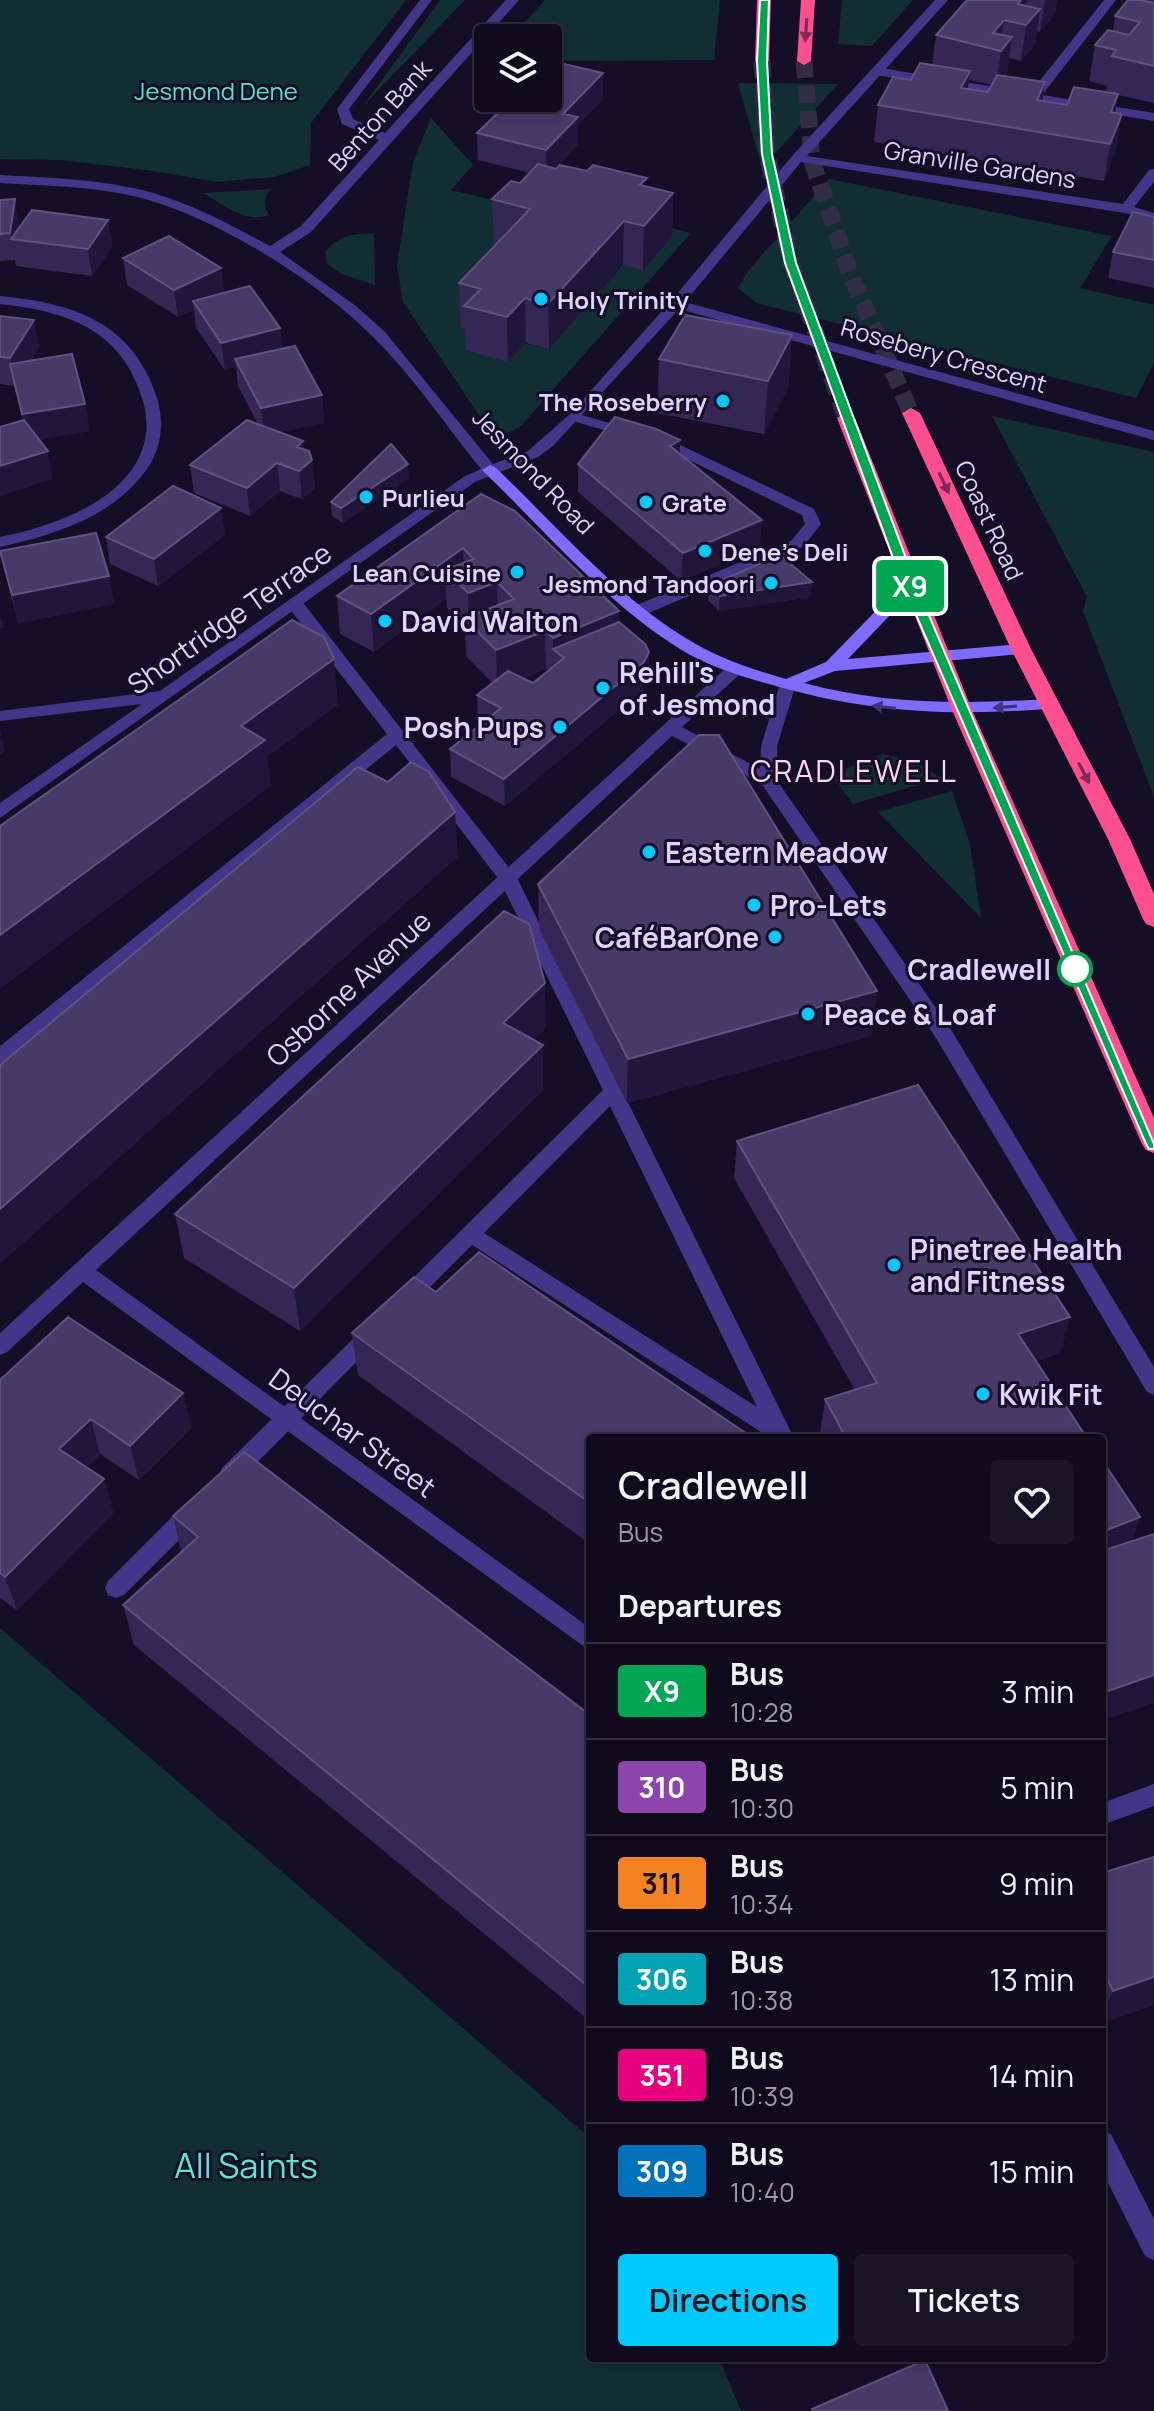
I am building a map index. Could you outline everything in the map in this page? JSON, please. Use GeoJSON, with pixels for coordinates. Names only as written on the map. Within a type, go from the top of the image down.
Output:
{"type":"FeatureCollection","features":[{"type":"Feature","properties":{"kind":"highway"},"geometry":{"type":"LineString","coordinates":[[762,61],[764,0]]}},
{"type":"Feature","properties":{"kind":"highway"},"geometry":{"type":"LineString","coordinates":[[804,61],[808,0]]}},
{"type":"Feature","properties":{"kind":"highway","name":"Coast Road"},"geometry":{"type":"LineString","coordinates":[[911,413],[1021,649]]}},
{"type":"Feature","properties":{"kind":"highway"},"geometry":{"type":"LineString","coordinates":[[846,418],[962,710],[1154,1144]]}},
{"type":"Feature","properties":{"kind":"highway"},"geometry":{"type":"LineString","coordinates":[[1021,649],[1119,839],[1154,919]]}},
{"type":"Feature","properties":{"kind":"street"},"geometry":{"type":"LineString","coordinates":[[387,139],[347,121],[343,109],[426,0]]}},
{"type":"Feature","properties":{"kind":"street","name":"Benton Bank"},"geometry":{"type":"LineString","coordinates":[[271,252],[306,229],[513,0]]}},
{"type":"Feature","properties":{"kind":"street","name":"Shortridge Terrace"},"geometry":{"type":"LineString","coordinates":[[0,812],[470,479],[533,454],[575,417],[676,304],[798,158],[942,0]]}},
{"type":"Feature","properties":{"kind":"street"},"geometry":{"type":"LineString","coordinates":[[1035,95],[1110,0]]}},
{"type":"Feature","properties":{"kind":"street"},"geometry":{"type":"LineString","coordinates":[[876,71],[1154,117]]}},
{"type":"Feature","properties":{"kind":"street","name":"Granville Gardens"},"geometry":{"type":"LineString","coordinates":[[798,158],[1126,209],[1154,217]]}},
{"type":"Feature","properties":{"kind":"street"},"geometry":{"type":"LineString","coordinates":[[1126,209],[1154,173]]}},
{"type":"Feature","properties":{"kind":"street","name":"Jesmond Road"},"geometry":{"type":"LineString","coordinates":[[0,179],[83,184],[149,196],[211,220],[271,252],[351,309],[380,335],[490,470],[638,611],[676,639],[734,670],[854,703],[894,708],[962,710],[1048,704]]}},
{"type":"Feature","properties":{"kind":"street"},"geometry":{"type":"LineString","coordinates":[[0,300],[59,310],[106,331],[123,343],[148,383],[155,420],[152,446],[139,469],[116,492],[63,523],[0,542]]}},
{"type":"Feature","properties":{"kind":"street","name":"Rosebery Crescent"},"geometry":{"type":"LineString","coordinates":[[676,304],[1154,436]]}},
{"type":"Feature","properties":{"kind":"street"},"geometry":{"type":"LineString","coordinates":[[575,417],[669,445],[809,512],[813,524],[797,544],[638,611]]}},
{"type":"Feature","properties":{"kind":"street"},"geometry":{"type":"LineString","coordinates":[[832,666],[910,585]]}},
{"type":"Feature","properties":{"kind":"street"},"geometry":{"type":"LineString","coordinates":[[295,604],[508,878],[781,1434]]}},
{"type":"Feature","properties":{"kind":"street"},"geometry":{"type":"LineString","coordinates":[[769,782],[769,746],[788,684],[832,666],[1021,649]]}},
{"type":"Feature","properties":{"kind":"street","name":"Osborne Avenue"},"geometry":{"type":"LineString","coordinates":[[0,1346],[734,670]]}},
{"type":"Feature","properties":{"kind":"street"},"geometry":{"type":"LineString","coordinates":[[0,716],[165,695]]}},
{"type":"Feature","properties":{"kind":"street"},"geometry":{"type":"LineString","coordinates":[[671,729],[730,758],[769,782],[943,1033],[1154,1386]]}},
{"type":"Feature","properties":{"kind":"street"},"geometry":{"type":"LineString","coordinates":[[0,1056],[397,735]]}},
{"type":"Feature","properties":{"kind":"street"},"geometry":{"type":"LineString","coordinates":[[116,1588],[612,1093]]}},
{"type":"Feature","properties":{"kind":"street"},"geometry":{"type":"LineString","coordinates":[[470,1234],[779,1434]]}},
{"type":"Feature","properties":{"kind":"street","name":"Deuchar Street"},"geometry":{"type":"LineString","coordinates":[[82,1271],[586,1638]]}},
{"type":"Feature","properties":{"kind":"street"},"geometry":{"type":"LineString","coordinates":[[1106,1813],[1154,1795]]}},
{"type":"Feature","properties":{"kind":"street"},"geometry":{"type":"LineString","coordinates":[[1106,2151],[1154,2247]]}},
{"type":"Feature","properties":{"kind":"green space","name":"Jesmond Dene"},"geometry":{"type":"Polygon","coordinates":[[[0,0],[406,0],[311,123],[310,165],[274,177],[217,182],[59,160],[0,159],[0,0]]]}},
{"type":"Feature","properties":{"kind":"green space"},"geometry":{"type":"Polygon","coordinates":[[[440,0],[465,0],[363,106],[440,0]]]}},
{"type":"Feature","properties":{"kind":"green space"},"geometry":{"type":"Polygon","coordinates":[[[545,0],[720,0],[714,60],[562,61],[562,24],[524,24],[545,0]]]}},
{"type":"Feature","properties":{"kind":"green space"},"geometry":{"type":"Polygon","coordinates":[[[842,0],[913,0],[872,46],[838,44],[842,0]]]}},
{"type":"Feature","properties":{"kind":"green space"},"geometry":{"type":"Polygon","coordinates":[[[738,83],[838,84],[762,168],[738,83]]]}},
{"type":"Feature","properties":{"kind":"green space"},"geometry":{"type":"Polygon","coordinates":[[[431,118],[473,165],[451,190],[518,206],[494,243],[531,253],[462,328],[549,349],[623,265],[646,222],[691,233],[522,425],[509,433],[488,429],[403,302],[397,266],[413,162],[431,118]]]}},
{"type":"Feature","properties":{"kind":"green space"},"geometry":{"type":"Polygon","coordinates":[[[829,179],[1112,236],[1080,288],[1154,305],[1154,364],[1136,398],[756,303],[738,288],[748,271],[829,179]]]}},
{"type":"Feature","properties":{"kind":"green space"},"geometry":{"type":"Polygon","coordinates":[[[271,189],[265,202],[269,215],[260,217],[234,212],[203,193],[271,189]]]}},
{"type":"Feature","properties":{"kind":"green space"},"geometry":{"type":"Polygon","coordinates":[[[374,233],[375,285],[342,274],[327,264],[325,252],[336,242],[353,235],[374,233]]]}},
{"type":"Feature","properties":{"kind":"green space"},"geometry":{"type":"Polygon","coordinates":[[[992,416],[1154,452],[1154,797],[1083,611],[1087,597],[992,416]]]}},
{"type":"Feature","properties":{"kind":"green space"},"geometry":{"type":"Polygon","coordinates":[[[881,754],[915,761],[941,778],[853,804],[831,775],[881,754]]]}},
{"type":"Feature","properties":{"kind":"green space"},"geometry":{"type":"Polygon","coordinates":[[[952,791],[970,844],[981,918],[878,812],[952,791]]]}},
{"type":"Feature","properties":{"kind":"green space","name":"All Saints"},"geometry":{"type":"Polygon","coordinates":[[[0,1628],[586,2135],[586,2362],[721,2362],[741,2411],[0,2411],[0,1628]]]}},
{"type":"Feature","properties":{"kind":"building"},"geometry":{"type":"Polygon","coordinates":[[[967,0],[1021,0],[1018,4],[1040,9],[1026,25],[1004,20],[993,33],[1012,37],[1001,51],[936,35],[967,0]]]}},
{"type":"Feature","properties":{"kind":"building"},"geometry":{"type":"Polygon","coordinates":[[[1128,0],[1154,3],[1154,66],[1112,56],[1116,50],[1095,45],[1108,30],[1129,35],[1140,22],[1115,16],[1128,0]]]}},
{"type":"Feature","properties":{"kind":"building"},"geometry":{"type":"Polygon","coordinates":[[[920,63],[970,71],[961,88],[988,92],[997,75],[1045,82],[1037,100],[1067,105],[1074,87],[1118,94],[1111,112],[1122,114],[1110,144],[878,105],[893,77],[911,80],[920,63]]]}},
{"type":"Feature","properties":{"kind":"building"},"geometry":{"type":"Polygon","coordinates":[[[564,64],[603,73],[563,114],[578,117],[546,150],[477,133],[499,112],[562,112],[564,64]]]}},
{"type":"Feature","properties":{"kind":"building"},"geometry":{"type":"Polygon","coordinates":[[[538,164],[556,169],[560,165],[587,171],[593,165],[647,178],[640,185],[673,193],[644,226],[624,221],[548,304],[525,298],[507,317],[464,306],[481,289],[459,283],[530,209],[492,199],[511,181],[520,183],[538,164]]]}},
{"type":"Feature","properties":{"kind":"building"},"geometry":{"type":"Polygon","coordinates":[[[15,199],[10,233],[0,234],[0,200],[15,199]]]}},
{"type":"Feature","properties":{"kind":"building"},"geometry":{"type":"Polygon","coordinates":[[[32,210],[108,220],[88,249],[11,239],[32,210]]]}},
{"type":"Feature","properties":{"kind":"building"},"geometry":{"type":"Polygon","coordinates":[[[1133,212],[1154,217],[1154,260],[1113,252],[1133,212]]]}},
{"type":"Feature","properties":{"kind":"building"},"geometry":{"type":"Polygon","coordinates":[[[169,236],[221,268],[174,290],[123,258],[169,236]]]}},
{"type":"Feature","properties":{"kind":"building"},"geometry":{"type":"Polygon","coordinates":[[[250,286],[280,328],[221,343],[193,301],[250,286]]]}},
{"type":"Feature","properties":{"kind":"building"},"geometry":{"type":"Polygon","coordinates":[[[685,315],[792,335],[768,381],[659,359],[685,315]]]}},
{"type":"Feature","properties":{"kind":"building"},"geometry":{"type":"Polygon","coordinates":[[[0,316],[34,320],[10,358],[0,357],[0,316]]]}},
{"type":"Feature","properties":{"kind":"building"},"geometry":{"type":"Polygon","coordinates":[[[295,346],[322,395],[261,408],[235,359],[295,346]]]}},
{"type":"Feature","properties":{"kind":"building"},"geometry":{"type":"Polygon","coordinates":[[[72,354],[85,404],[22,414],[10,364],[72,354]]]}},
{"type":"Feature","properties":{"kind":"building"},"geometry":{"type":"Polygon","coordinates":[[[615,417],[680,440],[670,446],[762,520],[683,553],[578,464],[615,417]]]}},
{"type":"Feature","properties":{"kind":"building"},"geometry":{"type":"Polygon","coordinates":[[[24,420],[48,451],[0,466],[0,427],[24,420]]]}},
{"type":"Feature","properties":{"kind":"building"},"geometry":{"type":"Polygon","coordinates":[[[247,420],[303,441],[297,447],[309,451],[312,460],[299,471],[277,463],[247,488],[190,465],[247,420]]]}},
{"type":"Feature","properties":{"kind":"building"},"geometry":{"type":"Polygon","coordinates":[[[391,444],[408,464],[341,508],[331,502],[391,444]]]}},
{"type":"Feature","properties":{"kind":"building"},"geometry":{"type":"Polygon","coordinates":[[[173,486],[221,508],[154,559],[106,537],[173,486]]]}},
{"type":"Feature","properties":{"kind":"building"},"geometry":{"type":"Polygon","coordinates":[[[481,494],[515,511],[619,611],[553,638],[545,631],[496,650],[464,618],[514,599],[497,582],[468,593],[445,570],[474,559],[463,548],[371,614],[337,596],[481,494]]]}},
{"type":"Feature","properties":{"kind":"building"},"geometry":{"type":"Polygon","coordinates":[[[96,533],[109,576],[12,595],[0,551],[96,533]]]}},
{"type":"Feature","properties":{"kind":"building"},"geometry":{"type":"Polygon","coordinates":[[[780,555],[812,582],[720,596],[708,586],[780,555]]]}},
{"type":"Feature","properties":{"kind":"building"},"geometry":{"type":"Polygon","coordinates":[[[292,620],[324,637],[334,659],[241,726],[265,740],[0,935],[0,826],[292,620]]]}},
{"type":"Feature","properties":{"kind":"building"},"geometry":{"type":"Polygon","coordinates":[[[619,622],[645,644],[649,652],[644,662],[504,779],[450,749],[501,708],[477,695],[508,671],[533,683],[564,658],[553,649],[619,622]]]}},
{"type":"Feature","properties":{"kind":"building"},"geometry":{"type":"Polygon","coordinates":[[[699,735],[719,735],[877,991],[628,1059],[538,884],[699,735]]]}},
{"type":"Feature","properties":{"kind":"building"},"geometry":{"type":"Polygon","coordinates":[[[411,762],[429,772],[455,812],[0,1209],[0,1065],[358,767],[388,782],[411,762]]]}},
{"type":"Feature","properties":{"kind":"building"},"geometry":{"type":"Polygon","coordinates":[[[504,911],[529,924],[545,983],[503,1023],[543,1045],[294,1288],[175,1214],[504,911]]]}},
{"type":"Feature","properties":{"kind":"building","name":"Pinetree Health and Fitness"},"geometry":{"type":"Polygon","coordinates":[[[918,1085],[1070,1317],[1018,1334],[1084,1434],[844,1434],[825,1399],[877,1383],[737,1141],[918,1085]]]}},
{"type":"Feature","properties":{"kind":"building"},"geometry":{"type":"Polygon","coordinates":[[[479,1252],[747,1434],[586,1434],[586,1500],[352,1333],[414,1277],[436,1292],[479,1252]]]}},
{"type":"Feature","properties":{"kind":"building"},"geometry":{"type":"Polygon","coordinates":[[[68,1317],[183,1393],[130,1446],[91,1419],[59,1449],[104,1479],[5,1577],[0,1573],[0,1380],[68,1317]]]}},
{"type":"Feature","properties":{"kind":"building"},"geometry":{"type":"Polygon","coordinates":[[[244,1452],[586,1712],[586,1985],[123,1605],[198,1537],[173,1516],[244,1452]]]}},
{"type":"Feature","properties":{"kind":"building"},"geometry":{"type":"Polygon","coordinates":[[[1106,1466],[1140,1517],[1106,1530],[1106,1466]]]}},
{"type":"Feature","properties":{"kind":"building"},"geometry":{"type":"Polygon","coordinates":[[[1154,1534],[1154,1675],[1106,1692],[1106,1550],[1154,1534]]]}},
{"type":"Feature","properties":{"kind":"building"},"geometry":{"type":"Polygon","coordinates":[[[1154,1857],[1154,1977],[1113,1991],[1106,1976],[1106,1872],[1154,1857]]]}},
{"type":"Feature","properties":{"kind":"building"},"geometry":{"type":"Polygon","coordinates":[[[926,2362],[948,2411],[813,2411],[926,2362]]]}},
{"type":"Feature","properties":{"kind":"tunnel"},"geometry":{"type":"LineString","coordinates":[[762,61],[767,154],[791,263],[846,418]]}},
{"type":"Feature","properties":{"kind":"tunnel"},"geometry":{"type":"LineString","coordinates":[[804,61],[812,161],[849,271],[911,413]]}},
{"type":"Feature","properties":{"kind":"bus line","name":"X9"},"geometry":{"type":"LineString","coordinates":[[764,0],[762,61],[767,154],[791,263],[910,585],[1136,1109],[1154,1144]]}},
{"type":"Feature","properties":{"kind":"place","name":"Holy Trinity"},"geometry":{"type":"Point","coordinates":[541,299]}},
{"type":"Feature","properties":{"kind":"place","name":"The Roseberry"},"geometry":{"type":"Point","coordinates":[723,401]}},
{"type":"Feature","properties":{"kind":"place","name":"Purlieu"},"geometry":{"type":"Point","coordinates":[366,497]}},
{"type":"Feature","properties":{"kind":"place","name":"Grate"},"geometry":{"type":"Point","coordinates":[646,502]}},
{"type":"Feature","properties":{"kind":"place","name":"Dene's Deli"},"geometry":{"type":"Point","coordinates":[705,551]}},
{"type":"Feature","properties":{"kind":"place","name":"Lean Cuisine"},"geometry":{"type":"Point","coordinates":[517,572]}},
{"type":"Feature","properties":{"kind":"place","name":"Jesmond Tandoori"},"geometry":{"type":"Point","coordinates":[771,583]}},
{"type":"Feature","properties":{"kind":"place","name":"David Walton"},"geometry":{"type":"Point","coordinates":[385,621]}},
{"type":"Feature","properties":{"kind":"place","name":"Rehill's of Jesmond"},"geometry":{"type":"Point","coordinates":[603,688]}},
{"type":"Feature","properties":{"kind":"place","name":"Posh Pups"},"geometry":{"type":"Point","coordinates":[560,727]}},
{"type":"Feature","properties":{"kind":"place","name":"Eastern Meadow"},"geometry":{"type":"Point","coordinates":[649,852]}},
{"type":"Feature","properties":{"kind":"place","name":"Pro-Lets"},"geometry":{"type":"Point","coordinates":[754,905]}},
{"type":"Feature","properties":{"kind":"place","name":"CaféBarOne"},"geometry":{"type":"Point","coordinates":[775,937]}},
{"type":"Feature","properties":{"kind":"place","name":"Cradlewell"},"geometry":{"type":"Point","coordinates":[1075,969]}},
{"type":"Feature","properties":{"kind":"place","name":"Peace & Loaf"},"geometry":{"type":"Point","coordinates":[808,1014]}},
{"type":"Feature","properties":{"kind":"place","name":"Pinetree Health and Fitness"},"geometry":{"type":"Point","coordinates":[894,1265]}},
{"type":"Feature","properties":{"kind":"place","name":"Kwik Fit"},"geometry":{"type":"Point","coordinates":[983,1394]}},
{"type":"Feature","properties":{"kind":"district","name":"CRADLEWELL"},"geometry":{"type":"Point","coordinates":[854,770]}}]}
